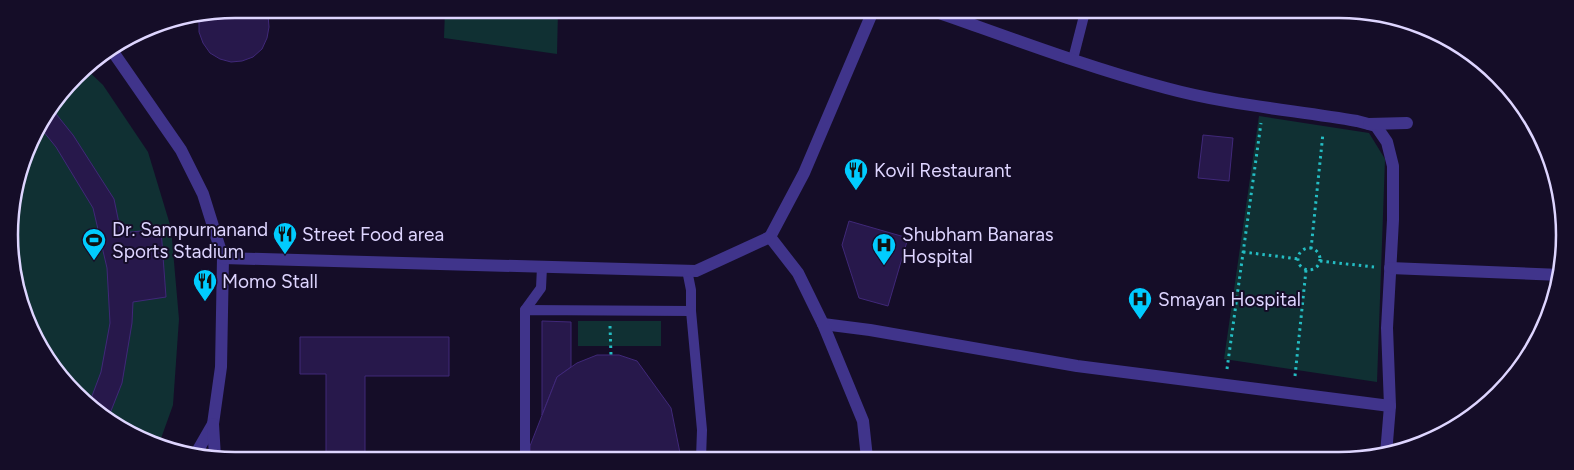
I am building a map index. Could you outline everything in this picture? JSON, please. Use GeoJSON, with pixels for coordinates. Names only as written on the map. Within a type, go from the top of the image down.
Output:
{"type":"FeatureCollection","features":[{"type":"Feature","properties":{"kind":"street"},"geometry":{"type":"LineString","coordinates":[[223,258],[696,271],[770,237],[804,173],[870,18]]}},
{"type":"Feature","properties":{"kind":"street"},"geometry":{"type":"LineString","coordinates":[[954,18],[1073,59],[1166,88],[1226,101],[1325,115],[1376,126],[1387,142],[1393,166],[1387,328],[1390,406],[1387,447]]}},
{"type":"Feature","properties":{"kind":"street"},"geometry":{"type":"LineString","coordinates":[[114,54],[181,150],[203,194],[223,258],[221,367],[213,424],[215,452]]}},
{"type":"Feature","properties":{"kind":"street"},"geometry":{"type":"LineString","coordinates":[[1369,124],[1407,123]]}},
{"type":"Feature","properties":{"kind":"street"},"geometry":{"type":"LineString","coordinates":[[770,237],[798,273],[823,324],[863,421],[866,452]]}},
{"type":"Feature","properties":{"kind":"street"},"geometry":{"type":"LineString","coordinates":[[1390,268],[1553,275]]}},
{"type":"Feature","properties":{"kind":"street"},"geometry":{"type":"LineString","coordinates":[[823,324],[870,330],[1077,366],[1390,406]]}},
{"type":"Feature","properties":{"kind":"street"},"geometry":{"type":"LineString","coordinates":[[199,449],[213,424]]}},
{"type":"Feature","properties":{"kind":"lane"},"geometry":{"type":"LineString","coordinates":[[1073,59],[1083,18]]}},
{"type":"Feature","properties":{"kind":"lane"},"geometry":{"type":"LineString","coordinates":[[525,452],[525,310],[541,288],[542,267]]}},
{"type":"Feature","properties":{"kind":"lane"},"geometry":{"type":"LineString","coordinates":[[686,270],[691,290],[691,311],[702,430],[701,452]]}},
{"type":"Feature","properties":{"kind":"lane"},"geometry":{"type":"LineString","coordinates":[[525,310],[691,311]]}},
{"type":"Feature","properties":{"kind":"path"},"geometry":{"type":"LineString","coordinates":[[1225,385],[1263,106]]}},
{"type":"Feature","properties":{"kind":"path"},"geometry":{"type":"LineString","coordinates":[[1310,249],[1325,115]]}},
{"type":"Feature","properties":{"kind":"path"},"geometry":{"type":"LineString","coordinates":[[1310,249],[1316,252],[1320,261],[1313,269],[1306,270],[1300,266],[1299,255],[1304,250],[1310,249]]}},
{"type":"Feature","properties":{"kind":"path"},"geometry":{"type":"LineString","coordinates":[[1243,252],[1299,259]]}},
{"type":"Feature","properties":{"kind":"path"},"geometry":{"type":"LineString","coordinates":[[1320,261],[1390,268]]}},
{"type":"Feature","properties":{"kind":"path"},"geometry":{"type":"LineString","coordinates":[[1293,394],[1306,270]]}},
{"type":"Feature","properties":{"kind":"path"},"geometry":{"type":"LineString","coordinates":[[610,311],[611,355]]}},
{"type":"Feature","properties":{"kind":"green space"},"geometry":{"type":"Polygon","coordinates":[[[445,18],[558,18],[557,54],[444,38],[445,18]]]}},
{"type":"Feature","properties":{"kind":"green space","name":"Dr. Sampurnanand Sports Stadium"},"geometry":{"type":"Polygon","coordinates":[[[90,73],[103,85],[148,152],[171,228],[179,319],[173,405],[161,439],[126,423],[103,408],[81,389],[54,356],[34,318],[25,291],[19,263],[18,221],[19,207],[29,165],[40,139],[54,114],[71,92],[90,73]]]}},
{"type":"Feature","properties":{"kind":"green space"},"geometry":{"type":"Polygon","coordinates":[[[1259,116],[1369,133],[1385,159],[1377,382],[1224,359],[1259,116]]]}},
{"type":"Feature","properties":{"kind":"green space"},"geometry":{"type":"Polygon","coordinates":[[[578,321],[661,321],[661,346],[578,346],[578,321]]]}},
{"type":"Feature","properties":{"kind":"building"},"geometry":{"type":"Polygon","coordinates":[[[221,18],[268,18],[269,27],[262,49],[253,57],[231,62],[220,59],[210,53],[203,43],[199,32],[199,21],[221,18]]]}},
{"type":"Feature","properties":{"kind":"building"},"geometry":{"type":"Polygon","coordinates":[[[55,113],[73,135],[114,199],[121,233],[161,229],[166,297],[133,302],[132,323],[122,383],[110,413],[91,398],[101,372],[110,323],[107,268],[93,208],[56,147],[44,132],[55,113]]]}},
{"type":"Feature","properties":{"kind":"building"},"geometry":{"type":"Polygon","coordinates":[[[1203,135],[1233,138],[1229,181],[1198,178],[1203,135]]]}},
{"type":"Feature","properties":{"kind":"building"},"geometry":{"type":"Polygon","coordinates":[[[849,221],[908,238],[888,306],[859,298],[842,245],[849,221]]]}},
{"type":"Feature","properties":{"kind":"building"},"geometry":{"type":"Polygon","coordinates":[[[542,321],[571,322],[571,367],[557,377],[542,415],[542,321]]]}},
{"type":"Feature","properties":{"kind":"building"},"geometry":{"type":"Polygon","coordinates":[[[300,337],[449,337],[449,376],[365,376],[365,452],[326,452],[326,374],[300,374],[300,337]]]}},
{"type":"Feature","properties":{"kind":"building"},"geometry":{"type":"Polygon","coordinates":[[[597,355],[619,355],[637,361],[671,408],[680,452],[530,452],[530,446],[557,377],[577,363],[597,355]]]}},
{"type":"Feature","properties":{"kind":"place","name":"Kovil Restaurant"},"geometry":{"type":"Point","coordinates":[856,191]}},
{"type":"Feature","properties":{"kind":"place","name":"Street Food area"},"geometry":{"type":"Point","coordinates":[285,255]}},
{"type":"Feature","properties":{"kind":"place","name":"Dr. Sampurnanand Sports Stadium"},"geometry":{"type":"Point","coordinates":[94,261]}},
{"type":"Feature","properties":{"kind":"place","name":"Shubham Banaras Hospital"},"geometry":{"type":"Point","coordinates":[884,266]}},
{"type":"Feature","properties":{"kind":"place","name":"Momo Stall"},"geometry":{"type":"Point","coordinates":[205,302]}},
{"type":"Feature","properties":{"kind":"place","name":"Smayan Hospital"},"geometry":{"type":"Point","coordinates":[1140,320]}}]}
